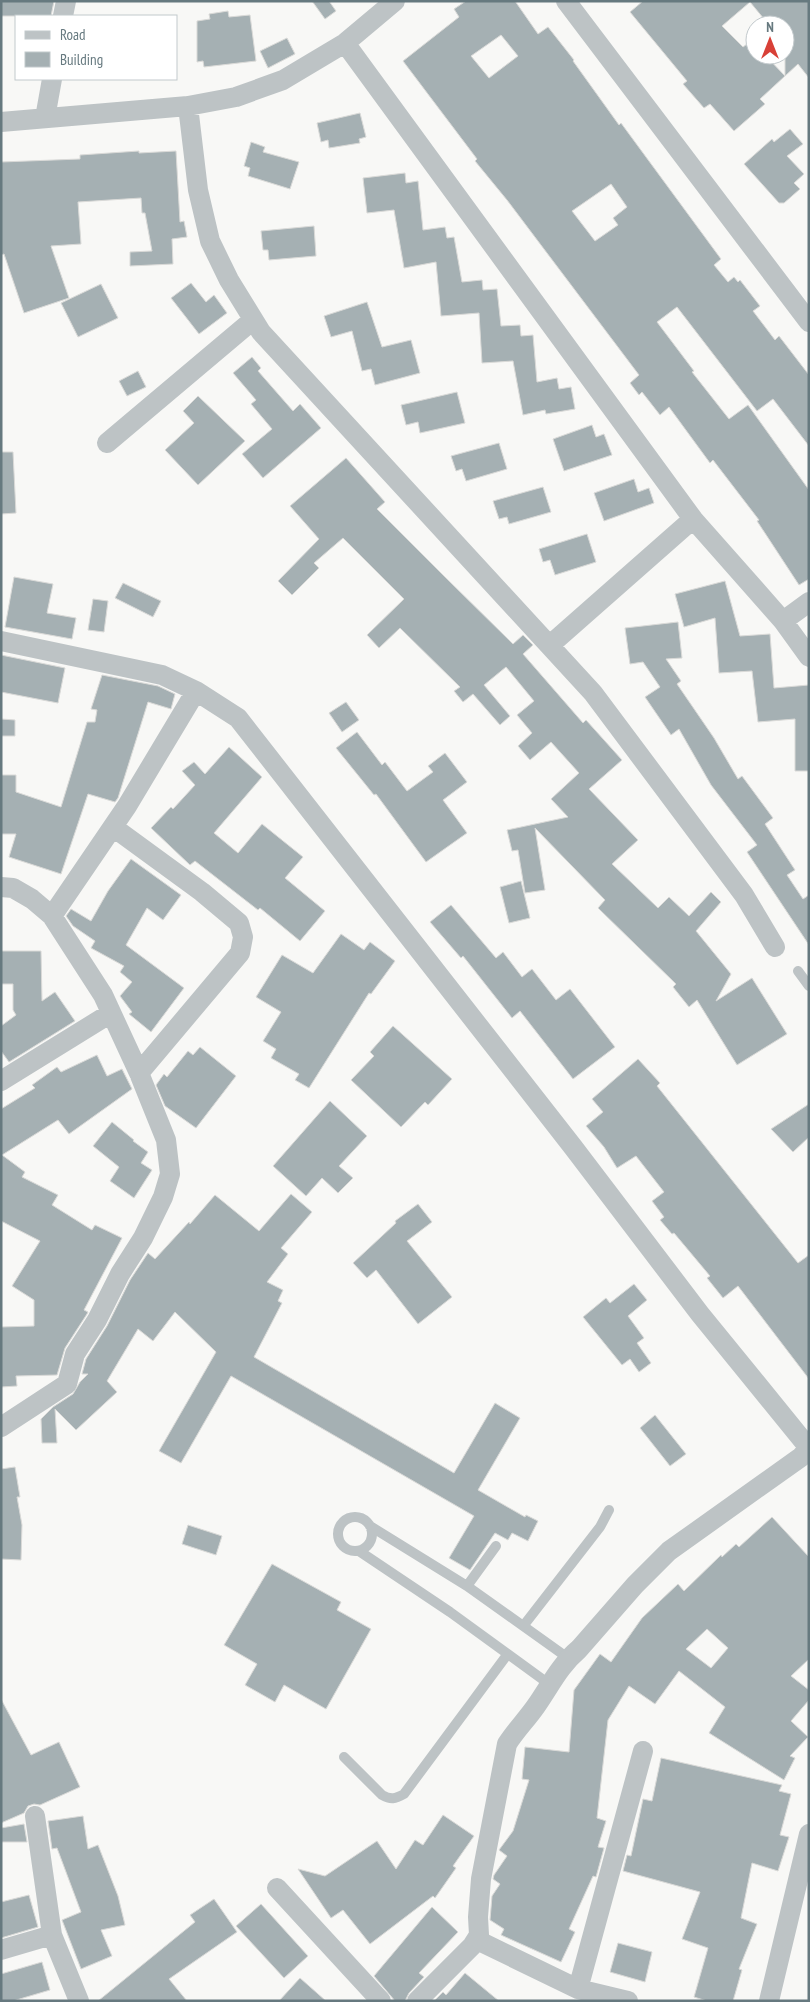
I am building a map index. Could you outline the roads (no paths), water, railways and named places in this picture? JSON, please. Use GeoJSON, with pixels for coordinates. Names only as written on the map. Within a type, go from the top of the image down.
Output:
{"type":"FeatureCollection","features":[{"type":"Feature","properties":{"kind":"street"},"geometry":{"type":"LineString","coordinates":[[63,15],[66,1]]}},
{"type":"Feature","properties":{"kind":"street"},"geometry":{"type":"LineString","coordinates":[[1,122],[188,106],[236,97],[282,80],[345,43],[395,1]]}},
{"type":"Feature","properties":{"kind":"street"},"geometry":{"type":"LineString","coordinates":[[572,3],[809,322]]}},
{"type":"Feature","properties":{"kind":"street"},"geometry":{"type":"LineString","coordinates":[[345,43],[693,518],[783,621],[809,657]]}},
{"type":"Feature","properties":{"kind":"street"},"geometry":{"type":"LineString","coordinates":[[45,118],[52,80]]}},
{"type":"Feature","properties":{"kind":"street"},"geometry":{"type":"LineString","coordinates":[[188,106],[198,190],[210,241],[229,280],[261,332],[593,693],[744,895],[775,947]]}},
{"type":"Feature","properties":{"kind":"street"},"geometry":{"type":"LineString","coordinates":[[107,443],[253,320]]}},
{"type":"Feature","properties":{"kind":"street"},"geometry":{"type":"LineString","coordinates":[[550,645],[693,518]]}},
{"type":"Feature","properties":{"kind":"street"},"geometry":{"type":"LineString","coordinates":[[783,621],[809,602]]}},
{"type":"Feature","properties":{"kind":"street"},"geometry":{"type":"LineString","coordinates":[[1,641],[162,675],[196,691],[238,718],[574,1147],[700,1314],[809,1448],[805,1464],[669,1551],[634,1585],[568,1658],[549,1684],[507,1744],[481,1879],[478,1917],[480,1935],[472,1946],[416,2001]]}},
{"type":"Feature","properties":{"kind":"street"},"geometry":{"type":"LineString","coordinates":[[52,916],[113,827],[196,691]]}},
{"type":"Feature","properties":{"kind":"street"},"geometry":{"type":"LineString","coordinates":[[113,827],[202,892],[239,922],[243,937],[240,953],[139,1073]]}},
{"type":"Feature","properties":{"kind":"street"},"geometry":{"type":"LineString","coordinates":[[1,887],[13,888],[32,899],[52,916],[103,996],[139,1073],[166,1140],[170,1174],[163,1197],[142,1238],[120,1274],[97,1320],[75,1354],[67,1384],[1,1427]]}},
{"type":"Feature","properties":{"kind":"street"},"geometry":{"type":"LineString","coordinates":[[1,1081],[111,1013]]}},
{"type":"Feature","properties":{"kind":"street"},"geometry":{"type":"LineString","coordinates":[[578,1989],[643,1751]]}},
{"type":"Feature","properties":{"kind":"street"},"geometry":{"type":"LineString","coordinates":[[35,1816],[52,1935],[80,2001]]}},
{"type":"Feature","properties":{"kind":"street"},"geometry":{"type":"LineString","coordinates":[[769,2001],[809,1834]]}},
{"type":"Feature","properties":{"kind":"street"},"geometry":{"type":"LineString","coordinates":[[277,1888],[381,2001]]}},
{"type":"Feature","properties":{"kind":"street"},"geometry":{"type":"LineString","coordinates":[[1,1950],[52,1935]]}},
{"type":"Feature","properties":{"kind":"street"},"geometry":{"type":"LineString","coordinates":[[476,1940],[578,1989],[628,2001]]}},
{"type":"Feature","properties":{"kind":"lane"},"geometry":{"type":"LineString","coordinates":[[798,971],[809,986]]}},
{"type":"Feature","properties":{"kind":"lane"},"geometry":{"type":"LineString","coordinates":[[524,1625],[600,1527],[610,1510]]}},
{"type":"Feature","properties":{"kind":"lane"},"geometry":{"type":"LineString","coordinates":[[370,1526],[372,1533],[371,1541],[360,1551],[352,1552],[339,1543],[338,1528],[343,1521],[350,1517],[365,1520],[370,1526],[467,1586],[568,1658]]}},
{"type":"Feature","properties":{"kind":"lane"},"geometry":{"type":"LineString","coordinates":[[467,1586],[496,1546]]}},
{"type":"Feature","properties":{"kind":"lane"},"geometry":{"type":"LineString","coordinates":[[360,1551],[450,1612],[549,1684]]}},
{"type":"Feature","properties":{"kind":"lane"},"geometry":{"type":"LineString","coordinates":[[344,1757],[382,1795],[389,1799],[395,1799],[404,1794],[508,1655]]}}]}
